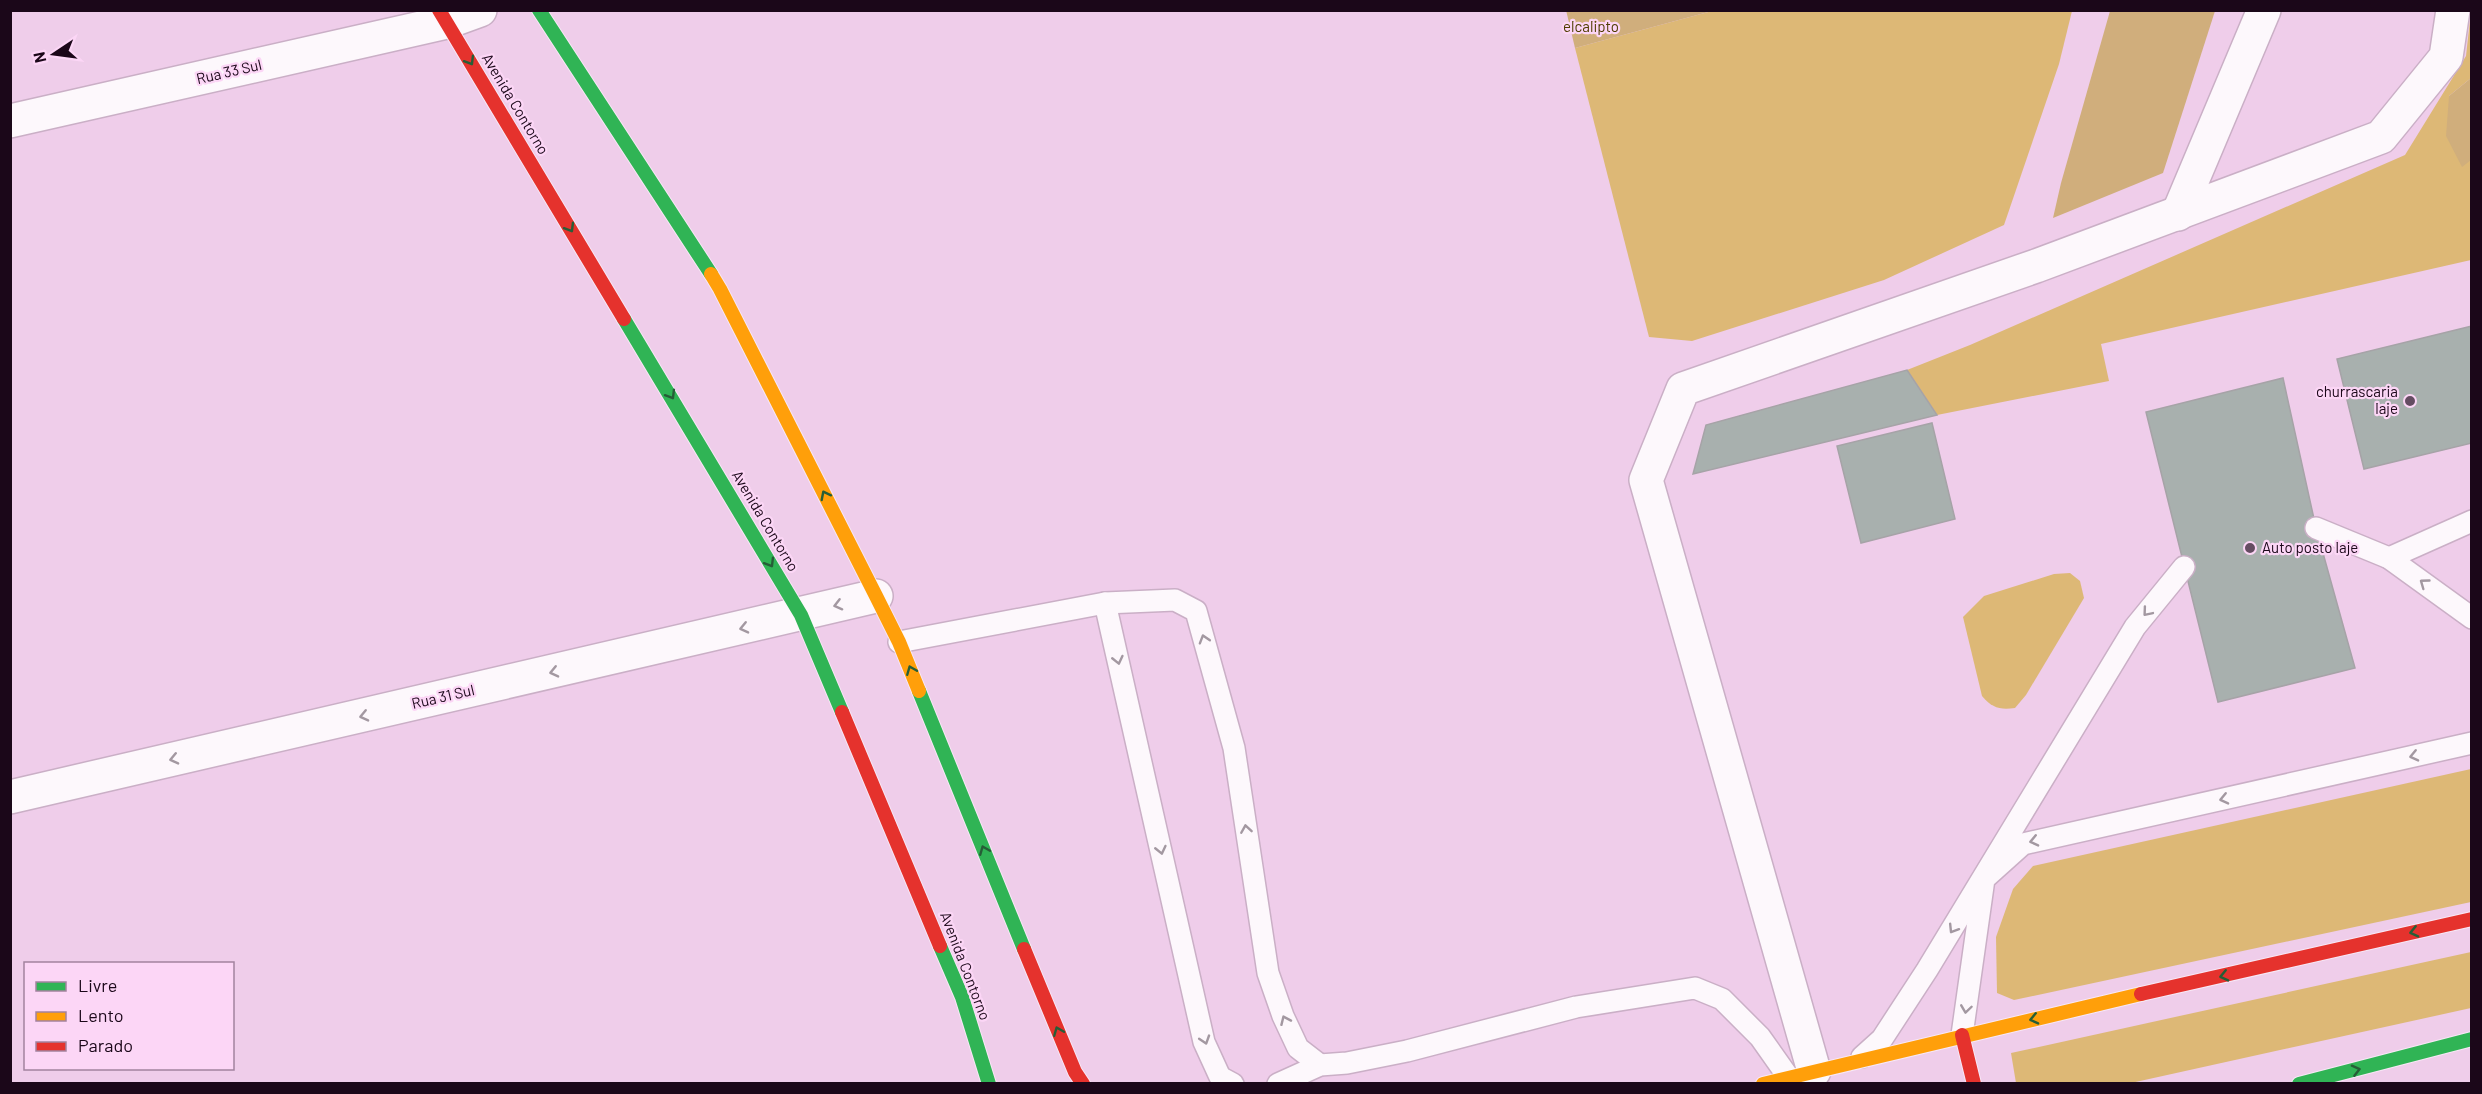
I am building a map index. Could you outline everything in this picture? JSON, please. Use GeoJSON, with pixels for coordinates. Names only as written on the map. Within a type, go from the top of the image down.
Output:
{"type":"FeatureCollection","features":[{"type":"Feature","properties":{"kind":"main road"},"geometry":{"type":"LineString","coordinates":[[539,10],[720,289],[876,596],[899,642],[1075,1072],[1083,1083]]}},
{"type":"Feature","properties":{"kind":"main road","name":"Avenida Contorno"},"geometry":{"type":"LineString","coordinates":[[443,16],[801,615],[962,997],[989,1083]]}},
{"type":"Feature","properties":{"kind":"main road"},"geometry":{"type":"LineString","coordinates":[[1763,1083],[1962,1035],[2472,919]]}},
{"type":"Feature","properties":{"kind":"main road"},"geometry":{"type":"LineString","coordinates":[[1962,1035],[1974,1083]]}},
{"type":"Feature","properties":{"kind":"main road"},"geometry":{"type":"LineString","coordinates":[[2300,1083],[2472,1039]]}},
{"type":"Feature","properties":{"kind":"street","name":"Rua 33 Sul"},"geometry":{"type":"LineString","coordinates":[[10,121],[443,16],[480,10]]}},
{"type":"Feature","properties":{"kind":"street"},"geometry":{"type":"LineString","coordinates":[[2178,214],[2264,10]]}},
{"type":"Feature","properties":{"kind":"street"},"geometry":{"type":"LineString","coordinates":[[1802,1074],[1646,480],[1683,389],[1888,319],[2178,214],[2381,137],[2446,57],[2452,10]]}},
{"type":"Feature","properties":{"kind":"street","name":"Rua 31 Sul"},"geometry":{"type":"LineString","coordinates":[[10,797],[876,596]]}},
{"type":"Feature","properties":{"kind":"lane"},"geometry":{"type":"LineString","coordinates":[[2389,558],[2472,521]]}},
{"type":"Feature","properties":{"kind":"lane"},"geometry":{"type":"LineString","coordinates":[[2316,528],[2389,558],[2472,618]]}},
{"type":"Feature","properties":{"kind":"lane"},"geometry":{"type":"LineString","coordinates":[[1859,1060],[1882,1039],[1984,879],[2135,627],[2184,567]]}},
{"type":"Feature","properties":{"kind":"lane"},"geometry":{"type":"LineString","coordinates":[[899,642],[1105,603],[1175,600],[1196,611],[1233,748],[1269,973],[1283,1016],[1298,1048],[1320,1065]]}},
{"type":"Feature","properties":{"kind":"lane"},"geometry":{"type":"LineString","coordinates":[[1105,603],[1204,1042],[1220,1077],[1233,1083]]}},
{"type":"Feature","properties":{"kind":"lane"},"geometry":{"type":"LineString","coordinates":[[1962,1035],[1984,879],[2023,844],[2472,743]]}},
{"type":"Feature","properties":{"kind":"lane"},"geometry":{"type":"LineString","coordinates":[[1278,1083],[1320,1065],[1347,1063],[1407,1051],[1576,1007],[1695,988],[1722,999],[1802,1074]]}},
{"type":"Feature","properties":{"kind":"shaded area"},"geometry":{"type":"Polygon","coordinates":[[[1712,11],[2072,11],[2059,64],[2004,225],[1884,280],[1692,341],[1649,337],[1575,48],[1712,11]]]}},
{"type":"Feature","properties":{"kind":"shaded area"},"geometry":{"type":"Polygon","coordinates":[[[2471,11],[2471,78],[2449,96],[2471,160],[2471,260],[2101,344],[2109,381],[1937,415],[1907,370],[1970,345],[2405,155],[2466,56],[2471,11]]]}},
{"type":"Feature","properties":{"kind":"shaded area"},"geometry":{"type":"Polygon","coordinates":[[[2070,573],[2080,581],[2084,598],[2026,695],[2015,708],[2005,709],[1993,706],[1982,696],[1963,617],[1984,596],[2054,574],[2070,573]]]}},
{"type":"Feature","properties":{"kind":"shaded area"},"geometry":{"type":"Polygon","coordinates":[[[2471,769],[2471,902],[2014,1000],[1997,993],[1996,937],[2013,889],[2033,866],[2471,769]]]}},
{"type":"Feature","properties":{"kind":"shaded area"},"geometry":{"type":"Polygon","coordinates":[[[2471,952],[2471,1008],[2131,1083],[2016,1083],[2011,1053],[2471,952]]]}},
{"type":"Feature","properties":{"kind":"green space","name":"elcalipto"},"geometry":{"type":"Polygon","coordinates":[[[1566,10],[1712,10],[1712,11],[1575,48],[1566,10]]]}},
{"type":"Feature","properties":{"kind":"green space"},"geometry":{"type":"Polygon","coordinates":[[[2110,11],[2215,11],[2163,173],[2053,218],[2061,183],[2110,11]]]}},
{"type":"Feature","properties":{"kind":"green space"},"geometry":{"type":"Polygon","coordinates":[[[2471,78],[2471,160],[2462,167],[2446,136],[2449,96],[2471,78]]]}},
{"type":"Feature","properties":{"kind":"building","name":"churrascaria laje"},"geometry":{"type":"Polygon","coordinates":[[[2472,326],[2472,443],[2364,469],[2337,359],[2472,326]]]}},
{"type":"Feature","properties":{"kind":"building"},"geometry":{"type":"Polygon","coordinates":[[[1907,370],[1937,415],[1693,474],[1706,425],[1907,370]]]}},
{"type":"Feature","properties":{"kind":"building","name":"Auto posto laje"},"geometry":{"type":"Polygon","coordinates":[[[2283,378],[2316,528],[2355,668],[2218,702],[2146,412],[2283,378]]]}},
{"type":"Feature","properties":{"kind":"building"},"geometry":{"type":"Polygon","coordinates":[[[1932,423],[1955,519],[1861,543],[1837,446],[1932,423]]]}},
{"type":"Feature","properties":{"kind":"traffic: fast"},"geometry":{"type":"LineString","coordinates":[[539,10],[711,274]]}},
{"type":"Feature","properties":{"kind":"traffic: fast"},"geometry":{"type":"LineString","coordinates":[[624,319],[801,615],[842,712]]}},
{"type":"Feature","properties":{"kind":"traffic: fast"},"geometry":{"type":"LineString","coordinates":[[919,691],[1024,949]]}},
{"type":"Feature","properties":{"kind":"traffic: fast"},"geometry":{"type":"LineString","coordinates":[[940,946],[962,997],[989,1084]]}},
{"type":"Feature","properties":{"kind":"traffic: fast"},"geometry":{"type":"LineString","coordinates":[[2299,1084],[2472,1039]]}},
{"type":"Feature","properties":{"kind":"traffic: slow"},"geometry":{"type":"LineString","coordinates":[[711,274],[899,642],[919,691]]}},
{"type":"Feature","properties":{"kind":"traffic: slow"},"geometry":{"type":"LineString","coordinates":[[1763,1084],[2141,994]]}},
{"type":"Feature","properties":{"kind":"traffic: jam"},"geometry":{"type":"LineString","coordinates":[[439,10],[624,319]]}},
{"type":"Feature","properties":{"kind":"traffic: jam"},"geometry":{"type":"LineString","coordinates":[[842,712],[940,946]]}},
{"type":"Feature","properties":{"kind":"traffic: jam"},"geometry":{"type":"LineString","coordinates":[[2141,994],[2472,919]]}},
{"type":"Feature","properties":{"kind":"traffic: jam"},"geometry":{"type":"LineString","coordinates":[[1024,949],[1075,1072],[1083,1084]]}},
{"type":"Feature","properties":{"kind":"traffic: jam"},"geometry":{"type":"LineString","coordinates":[[1962,1035],[1974,1084]]}},
{"type":"Feature","properties":{"kind":"place","name":"churrascaria laje"},"geometry":{"type":"Point","coordinates":[2410,401]}},
{"type":"Feature","properties":{"kind":"place","name":"Auto posto laje"},"geometry":{"type":"Point","coordinates":[2250,548]}}]}
